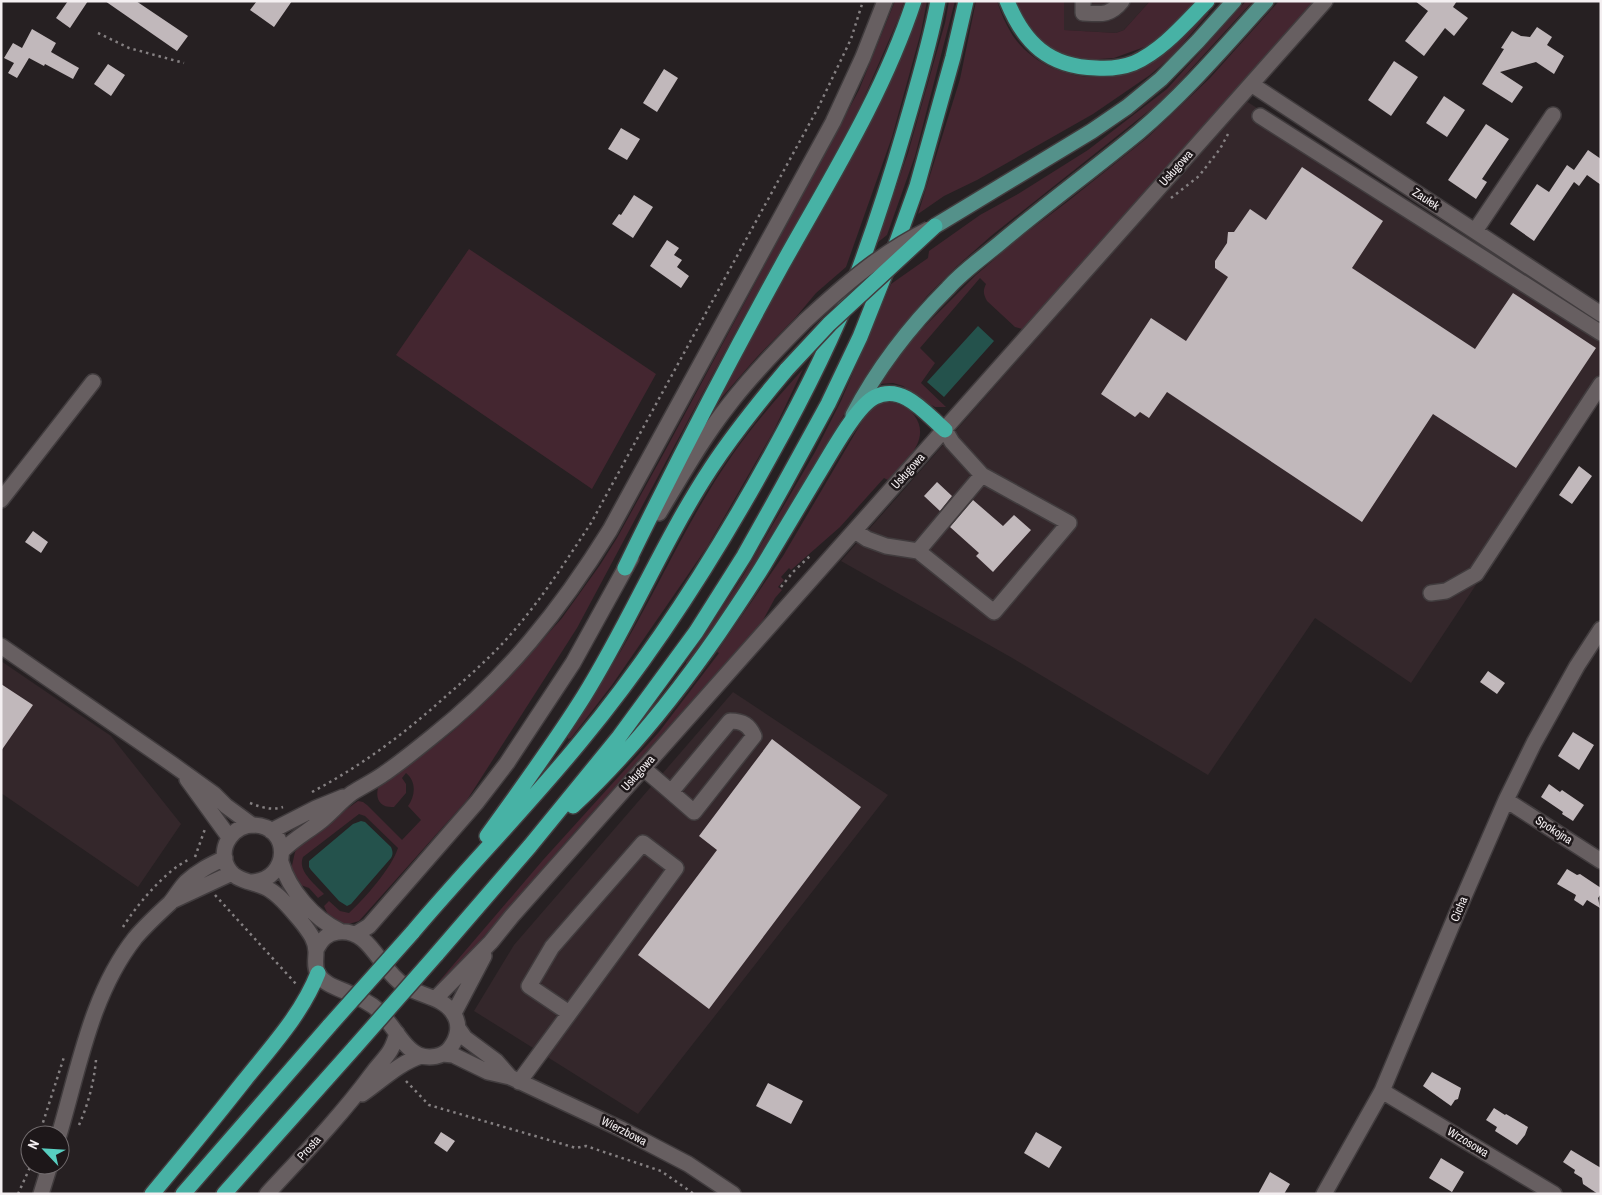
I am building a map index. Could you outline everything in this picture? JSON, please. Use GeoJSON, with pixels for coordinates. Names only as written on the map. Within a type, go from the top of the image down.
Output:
{"type":"FeatureCollection","features":[{"type":"Feature","properties":{"kind":"highway"},"geometry":{"type":"LineString","coordinates":[[626,568],[699,418],[863,122],[888,70],[914,1]]}},
{"type":"Feature","properties":{"kind":"highway"},"geometry":{"type":"LineString","coordinates":[[183,1194],[446,892],[529,802],[576,747],[629,679],[705,569],[743,506],[805,394],[854,284],[896,159],[938,1]]}},
{"type":"Feature","properties":{"kind":"highway"},"geometry":{"type":"LineString","coordinates":[[224,1194],[436,955],[530,846],[619,737],[696,632],[744,556],[828,404],[860,337],[917,186],[953,57],[966,1]]}},
{"type":"Feature","properties":{"kind":"highway"},"geometry":{"type":"LineString","coordinates":[[1007,1],[1014,20],[1023,32],[1034,45],[1048,55],[1064,64],[1087,68],[1113,69],[1134,63],[1160,46],[1207,1]]}},
{"type":"Feature","properties":{"kind":"highway"},"geometry":{"type":"LineString","coordinates":[[446,892],[584,696],[625,624],[682,516],[711,468],[750,414],[829,324],[935,226]]}},
{"type":"Feature","properties":{"kind":"highway"},"geometry":{"type":"LineString","coordinates":[[530,846],[596,785],[636,742],[665,706],[738,604],[846,429],[866,404],[875,397],[887,393],[900,395],[914,402],[945,430]]}},
{"type":"Feature","properties":{"kind":"highway"},"geometry":{"type":"LineString","coordinates":[[152,1194],[286,1027],[310,993],[318,973]]}},
{"type":"Feature","properties":{"kind":"main road"},"geometry":{"type":"LineString","coordinates":[[935,226],[1092,131],[1127,107],[1161,80],[1234,1]]}},
{"type":"Feature","properties":{"kind":"main road"},"geometry":{"type":"LineString","coordinates":[[846,429],[866,390],[889,355],[948,287],[1032,216],[1110,156],[1160,113],[1190,84],[1266,1]]}},
{"type":"Feature","properties":{"kind":"street"},"geometry":{"type":"LineString","coordinates":[[271,831],[316,808],[351,794],[385,773],[486,689],[527,646],[557,609],[584,572],[610,530],[833,122],[863,57],[885,1]]}},
{"type":"Feature","properties":{"kind":"street"},"geometry":{"type":"LineString","coordinates":[[1083,1],[1083,14],[1105,14],[1116,9],[1122,1]]}},
{"type":"Feature","properties":{"kind":"street","name":"Usługowa"},"geometry":{"type":"LineString","coordinates":[[492,942],[512,916],[643,768],[1325,1]]}},
{"type":"Feature","properties":{"kind":"street","name":"Zaułek"},"geometry":{"type":"LineString","coordinates":[[1252,84],[1601,314]]}},
{"type":"Feature","properties":{"kind":"street"},"geometry":{"type":"LineString","coordinates":[[1475,231],[1553,115]]}},
{"type":"Feature","properties":{"kind":"street"},"geometry":{"type":"LineString","coordinates":[[1260,116],[1601,333]]}},
{"type":"Feature","properties":{"kind":"street"},"geometry":{"type":"LineString","coordinates":[[356,934],[369,926],[477,802],[507,763],[573,664],[626,568],[687,466],[726,408],[751,377],[805,321],[863,270],[910,238],[935,226]]}},
{"type":"Feature","properties":{"kind":"street"},"geometry":{"type":"LineString","coordinates":[[1,500],[93,382]]}},
{"type":"Feature","properties":{"kind":"street"},"geometry":{"type":"LineString","coordinates":[[1431,593],[1446,591],[1476,574],[1601,384]]}},
{"type":"Feature","properties":{"kind":"street"},"geometry":{"type":"LineString","coordinates":[[855,531],[867,539],[886,546],[918,551],[994,612],[1069,523],[982,475],[952,442],[945,430]]}},
{"type":"Feature","properties":{"kind":"street"},"geometry":{"type":"LineString","coordinates":[[918,551],[982,475]]}},
{"type":"Feature","properties":{"kind":"street","name":"Cicha"},"geometry":{"type":"LineString","coordinates":[[1324,1194],[1382,1091],[1506,800],[1548,718],[1577,666],[1601,629]]}},
{"type":"Feature","properties":{"kind":"street"},"geometry":{"type":"LineString","coordinates":[[1,646],[214,794],[226,806],[252,825]]}},
{"type":"Feature","properties":{"kind":"street"},"geometry":{"type":"LineString","coordinates":[[643,768],[694,812],[754,736],[751,729],[740,721],[730,721],[671,792]]}},
{"type":"Feature","properties":{"kind":"street"},"geometry":{"type":"LineString","coordinates":[[180,770],[229,837]]}},
{"type":"Feature","properties":{"kind":"street"},"geometry":{"type":"LineString","coordinates":[[252,882],[270,877],[278,868],[281,857],[294,839],[321,821],[351,794]]}},
{"type":"Feature","properties":{"kind":"street","name":"Spokojna"},"geometry":{"type":"LineString","coordinates":[[1506,800],[1601,861]]}},
{"type":"Feature","properties":{"kind":"street"},"geometry":{"type":"LineString","coordinates":[[316,950],[326,936],[333,933],[356,934],[367,942],[398,982],[414,992],[435,999],[454,1013],[458,1028],[454,1042],[449,1050],[443,1054],[429,1057],[421,1056],[410,1049],[386,1018],[374,1007],[355,995],[327,983],[318,973],[315,965],[316,950],[314,939],[288,907],[271,890],[252,882],[241,880],[232,874],[225,858],[226,844],[229,837],[237,830],[252,825],[258,825],[271,831],[279,842],[287,878],[296,892],[328,926],[340,932]]}},
{"type":"Feature","properties":{"kind":"street"},"geometry":{"type":"LineString","coordinates":[[515,1080],[569,1013],[676,868],[644,843],[552,947],[529,986],[569,1013]]}},
{"type":"Feature","properties":{"kind":"street"},"geometry":{"type":"LineString","coordinates":[[68,1125],[95,1013],[103,992],[119,963],[135,939],[150,921],[171,902],[186,882],[203,868],[225,858]]}},
{"type":"Feature","properties":{"kind":"street"},"geometry":{"type":"LineString","coordinates":[[171,902],[232,874]]}},
{"type":"Feature","properties":{"kind":"street"},"geometry":{"type":"LineString","coordinates":[[435,999],[492,942]]}},
{"type":"Feature","properties":{"kind":"street"},"geometry":{"type":"LineString","coordinates":[[454,1013],[492,942]]}},
{"type":"Feature","properties":{"kind":"street","name":"Wierzbowa"},"geometry":{"type":"LineString","coordinates":[[458,1028],[465,1038],[496,1061],[515,1080]]}},
{"type":"Feature","properties":{"kind":"street","name":"Prosta"},"geometry":{"type":"LineString","coordinates":[[267,1194],[388,1057],[397,1034]]}},
{"type":"Feature","properties":{"kind":"street","name":"Wierzbowa"},"geometry":{"type":"LineString","coordinates":[[443,1054],[453,1055],[488,1072],[515,1080],[621,1129],[688,1164],[733,1194]]}},
{"type":"Feature","properties":{"kind":"street","name":"Prosta"},"geometry":{"type":"LineString","coordinates":[[350,1102],[411,1059],[421,1056]]}},
{"type":"Feature","properties":{"kind":"street","name":"Wrzosowa"},"geometry":{"type":"LineString","coordinates":[[1382,1091],[1554,1194]]}},
{"type":"Feature","properties":{"kind":"street"},"geometry":{"type":"LineString","coordinates":[[40,1194],[50,1175]]}},
{"type":"Feature","properties":{"kind":"path"},"geometry":{"type":"LineString","coordinates":[[309,794],[372,757],[419,720],[462,682],[511,634],[562,568],[600,507],[818,108],[851,39],[864,1]]}},
{"type":"Feature","properties":{"kind":"path"},"geometry":{"type":"LineString","coordinates":[[98,33],[128,48],[184,63]]}},
{"type":"Feature","properties":{"kind":"path"},"geometry":{"type":"LineString","coordinates":[[249,803],[264,808],[277,809],[290,804]]}},
{"type":"Feature","properties":{"kind":"path"},"geometry":{"type":"LineString","coordinates":[[203,868],[196,856],[208,820],[214,816]]}},
{"type":"Feature","properties":{"kind":"path"},"geometry":{"type":"LineString","coordinates":[[209,884],[212,891],[296,984],[310,993]]}},
{"type":"Feature","properties":{"kind":"path"},"geometry":{"type":"LineString","coordinates":[[76,1131],[95,1074],[96,1056]]}},
{"type":"Feature","properties":{"kind":"path"},"geometry":{"type":"LineString","coordinates":[[398,1068],[404,1073],[402,1076],[429,1105],[576,1148],[586,1146],[661,1171],[694,1194]]}},
{"type":"Feature","properties":{"kind":"path"},"geometry":{"type":"LineString","coordinates":[[18,1194],[27,1175]]}},
{"type":"Feature","properties":{"kind":"shaded area"},"geometry":{"type":"Polygon","coordinates":[[[895,1],[904,1],[899,17],[855,118],[739,325],[577,628],[467,800],[359,921],[342,926],[330,919],[324,906],[329,901],[340,911],[349,913],[384,874],[398,848],[365,816],[359,814],[303,857],[302,867],[312,882],[324,894],[318,898],[309,888],[298,884],[291,870],[295,852],[302,841],[358,801],[367,805],[402,840],[421,820],[408,806],[414,789],[410,777],[406,773],[402,778],[406,784],[406,793],[394,807],[382,805],[377,796],[378,788],[452,732],[498,689],[562,618],[600,565],[665,451],[859,90],[895,1]]]}},
{"type":"Feature","properties":{"kind":"shaded area"},"geometry":{"type":"Polygon","coordinates":[[[922,1],[927,1],[921,32],[892,137],[846,267],[816,293],[796,317],[757,357],[722,397],[706,422],[861,140],[894,72],[922,1]]]}},
{"type":"Feature","properties":{"kind":"shaded area"},"geometry":{"type":"Polygon","coordinates":[[[949,1],[955,1],[915,156],[887,235],[877,243],[908,153],[945,23],[949,1]]]}},
{"type":"Feature","properties":{"kind":"shaded area"},"geometry":{"type":"Polygon","coordinates":[[[976,1],[997,1],[1013,36],[1026,51],[1042,62],[1059,71],[1078,76],[1097,77],[1135,70],[1153,61],[1175,45],[1206,12],[1209,13],[1172,56],[1150,75],[1093,114],[977,180],[944,196],[918,214],[960,79],[976,1]]]}},
{"type":"Feature","properties":{"kind":"shaded area"},"geometry":{"type":"Polygon","coordinates":[[[1014,1],[1064,1],[1064,30],[1116,33],[1124,30],[1150,1],[1199,1],[1188,13],[1147,46],[1114,58],[1085,60],[1067,57],[1047,46],[1025,24],[1014,1]]]}},
{"type":"Feature","properties":{"kind":"shaded area"},"geometry":{"type":"Polygon","coordinates":[[[1063,1],[1150,1],[1124,30],[1116,33],[1063,30],[1063,1]]]}},
{"type":"Feature","properties":{"kind":"shaded area"},"geometry":{"type":"Polygon","coordinates":[[[1246,1],[1253,1],[1155,106],[991,236],[927,296],[877,360],[746,577],[689,663],[686,664],[743,576],[815,452],[841,401],[891,284],[928,258],[929,251],[980,215],[1018,194],[1088,150],[1167,89],[1246,1]]]}},
{"type":"Feature","properties":{"kind":"shaded area"},"geometry":{"type":"Polygon","coordinates":[[[1279,1],[1314,1],[1026,326],[1022,329],[1015,327],[987,301],[984,292],[986,284],[980,278],[920,348],[935,363],[921,383],[946,407],[935,407],[903,386],[893,383],[880,384],[911,340],[976,275],[1018,239],[1147,138],[1210,78],[1279,1]]]}},
{"type":"Feature","properties":{"kind":"shaded area"},"geometry":{"type":"Polygon","coordinates":[[[1246,101],[1601,326],[1601,396],[1411,683],[1315,618],[1208,775],[1014,659],[841,561],[1246,101]]]}},
{"type":"Feature","properties":{"kind":"shaded area"},"geometry":{"type":"Polygon","coordinates":[[[469,249],[656,374],[592,489],[396,355],[469,249]]]}},
{"type":"Feature","properties":{"kind":"shaded area"},"geometry":{"type":"Polygon","coordinates":[[[978,326],[994,341],[944,397],[927,382],[978,326]]]}},
{"type":"Feature","properties":{"kind":"shaded area"},"geometry":{"type":"Polygon","coordinates":[[[803,369],[773,432],[707,547],[612,685],[571,738],[568,739],[568,736],[622,649],[717,477],[749,432],[803,369]]]}},
{"type":"Feature","properties":{"kind":"shaded area"},"geometry":{"type":"Polygon","coordinates":[[[883,402],[904,406],[914,415],[919,424],[918,442],[908,459],[888,480],[884,478],[840,527],[791,570],[789,568],[781,577],[784,580],[778,587],[782,590],[775,598],[762,622],[564,844],[446,980],[436,985],[543,860],[659,732],[719,653],[717,652],[783,556],[867,413],[873,406],[883,402]]]}},
{"type":"Feature","properties":{"kind":"shaded area"},"geometry":{"type":"Polygon","coordinates":[[[1,661],[111,736],[181,824],[138,887],[1,793],[1,661]]]}},
{"type":"Feature","properties":{"kind":"shaded area"},"geometry":{"type":"Polygon","coordinates":[[[733,692],[888,795],[638,1114],[474,1011],[514,945],[733,692]]]}},
{"type":"Feature","properties":{"kind":"shaded area"},"geometry":{"type":"Polygon","coordinates":[[[361,821],[365,822],[391,847],[392,854],[391,858],[351,904],[347,906],[339,901],[311,870],[309,861],[353,824],[361,821]]]}},
{"type":"Feature","properties":{"kind":"building"},"geometry":{"type":"Polygon","coordinates":[[[68,1],[88,1],[70,28],[56,18],[68,1]]]}},
{"type":"Feature","properties":{"kind":"building"},"geometry":{"type":"Polygon","coordinates":[[[105,1],[136,1],[188,36],[177,51],[105,1]]]}},
{"type":"Feature","properties":{"kind":"building"},"geometry":{"type":"Polygon","coordinates":[[[257,1],[292,1],[274,27],[250,10],[257,1]]]}},
{"type":"Feature","properties":{"kind":"building"},"geometry":{"type":"Polygon","coordinates":[[[1415,1],[1457,1],[1453,7],[1468,18],[1454,36],[1445,28],[1424,56],[1405,41],[1428,11],[1415,1]]]}},
{"type":"Feature","properties":{"kind":"building"},"geometry":{"type":"Polygon","coordinates":[[[1537,27],[1552,37],[1547,45],[1564,56],[1554,74],[1536,62],[1500,72],[1523,87],[1512,103],[1482,84],[1504,49],[1501,48],[1512,31],[1521,36],[1530,37],[1537,27]]]}},
{"type":"Feature","properties":{"kind":"building"},"geometry":{"type":"Polygon","coordinates":[[[32,29],[56,43],[51,52],[79,68],[73,79],[29,58],[17,78],[8,73],[14,63],[4,58],[13,43],[22,48],[32,29]]]}},
{"type":"Feature","properties":{"kind":"building"},"geometry":{"type":"Polygon","coordinates":[[[1394,61],[1418,77],[1391,116],[1368,100],[1394,61]]]}},
{"type":"Feature","properties":{"kind":"building"},"geometry":{"type":"Polygon","coordinates":[[[108,64],[125,75],[111,96],[94,84],[108,64]]]}},
{"type":"Feature","properties":{"kind":"building"},"geometry":{"type":"Polygon","coordinates":[[[664,69],[678,78],[657,112],[643,103],[664,69]]]}},
{"type":"Feature","properties":{"kind":"building"},"geometry":{"type":"Polygon","coordinates":[[[1444,96],[1465,110],[1447,137],[1426,123],[1444,96]]]}},
{"type":"Feature","properties":{"kind":"building"},"geometry":{"type":"Polygon","coordinates":[[[1486,124],[1509,139],[1482,179],[1487,182],[1476,199],[1448,180],[1486,124]]]}},
{"type":"Feature","properties":{"kind":"building"},"geometry":{"type":"Polygon","coordinates":[[[621,128],[640,139],[627,160],[608,149],[621,128]]]}},
{"type":"Feature","properties":{"kind":"building"},"geometry":{"type":"Polygon","coordinates":[[[1588,150],[1601,159],[1601,185],[1587,175],[1579,186],[1574,182],[1534,241],[1510,224],[1537,184],[1549,192],[1567,165],[1574,170],[1588,150]]]}},
{"type":"Feature","properties":{"kind":"building"},"geometry":{"type":"Polygon","coordinates":[[[1302,167],[1383,221],[1352,268],[1475,349],[1513,293],[1596,348],[1516,468],[1433,414],[1362,522],[1167,392],[1149,418],[1140,412],[1135,417],[1101,394],[1151,318],[1186,341],[1228,277],[1215,268],[1215,261],[1227,243],[1228,232],[1234,232],[1250,209],[1266,220],[1302,167]]]}},
{"type":"Feature","properties":{"kind":"building"},"geometry":{"type":"Polygon","coordinates":[[[634,195],[653,207],[633,238],[612,224],[619,214],[621,215],[634,195]]]}},
{"type":"Feature","properties":{"kind":"building"},"geometry":{"type":"Polygon","coordinates":[[[667,240],[679,248],[674,255],[682,260],[677,267],[689,276],[681,288],[650,266],[667,240]]]}},
{"type":"Feature","properties":{"kind":"building"},"geometry":{"type":"Polygon","coordinates":[[[1579,466],[1592,476],[1572,504],[1559,495],[1579,466]]]}},
{"type":"Feature","properties":{"kind":"building"},"geometry":{"type":"Polygon","coordinates":[[[937,482],[952,496],[940,511],[924,496],[937,482]]]}},
{"type":"Feature","properties":{"kind":"building"},"geometry":{"type":"Polygon","coordinates":[[[973,500],[1003,526],[1014,515],[1031,530],[993,572],[976,556],[979,553],[950,527],[973,500]]]}},
{"type":"Feature","properties":{"kind":"building"},"geometry":{"type":"Polygon","coordinates":[[[33,531],[48,542],[41,553],[25,542],[33,531]]]}},
{"type":"Feature","properties":{"kind":"building"},"geometry":{"type":"Polygon","coordinates":[[[1488,671],[1505,683],[1497,694],[1480,682],[1488,671]]]}},
{"type":"Feature","properties":{"kind":"building"},"geometry":{"type":"Polygon","coordinates":[[[1,684],[33,705],[1,751],[1,684]]]}},
{"type":"Feature","properties":{"kind":"building"},"geometry":{"type":"Polygon","coordinates":[[[1573,732],[1594,745],[1579,770],[1558,756],[1573,732]]]}},
{"type":"Feature","properties":{"kind":"building"},"geometry":{"type":"Polygon","coordinates":[[[772,739],[861,807],[709,1009],[638,955],[717,850],[699,836],[772,739]]]}},
{"type":"Feature","properties":{"kind":"building"},"geometry":{"type":"Polygon","coordinates":[[[1549,784],[1560,792],[1562,790],[1584,805],[1573,821],[1541,797],[1549,784]]]}},
{"type":"Feature","properties":{"kind":"building"},"geometry":{"type":"Polygon","coordinates":[[[1567,869],[1577,875],[1580,874],[1601,888],[1601,894],[1598,898],[1600,908],[1587,900],[1583,906],[1574,900],[1576,895],[1557,884],[1567,869]]]}},
{"type":"Feature","properties":{"kind":"building"},"geometry":{"type":"Polygon","coordinates":[[[1432,1072],[1461,1088],[1458,1099],[1451,1106],[1423,1086],[1432,1072]]]}},
{"type":"Feature","properties":{"kind":"building"},"geometry":{"type":"Polygon","coordinates":[[[768,1083],[803,1101],[791,1124],[756,1106],[768,1083]]]}},
{"type":"Feature","properties":{"kind":"building"},"geometry":{"type":"Polygon","coordinates":[[[1494,1108],[1528,1127],[1525,1135],[1517,1145],[1495,1131],[1497,1127],[1486,1120],[1494,1108]]]}},
{"type":"Feature","properties":{"kind":"building"},"geometry":{"type":"Polygon","coordinates":[[[441,1132],[455,1141],[447,1152],[434,1143],[441,1132]]]}},
{"type":"Feature","properties":{"kind":"building"},"geometry":{"type":"Polygon","coordinates":[[[1036,1132],[1062,1147],[1049,1168],[1024,1153],[1036,1132]]]}},
{"type":"Feature","properties":{"kind":"building"},"geometry":{"type":"Polygon","coordinates":[[[1571,1150],[1601,1168],[1601,1194],[1583,1184],[1582,1178],[1574,1173],[1575,1170],[1563,1162],[1571,1150]]]}},
{"type":"Feature","properties":{"kind":"building"},"geometry":{"type":"Polygon","coordinates":[[[1441,1158],[1464,1172],[1452,1192],[1429,1178],[1441,1158]]]}},
{"type":"Feature","properties":{"kind":"building"},"geometry":{"type":"Polygon","coordinates":[[[1270,1172],[1290,1184],[1284,1194],[1258,1194],[1270,1172]]]}}]}
